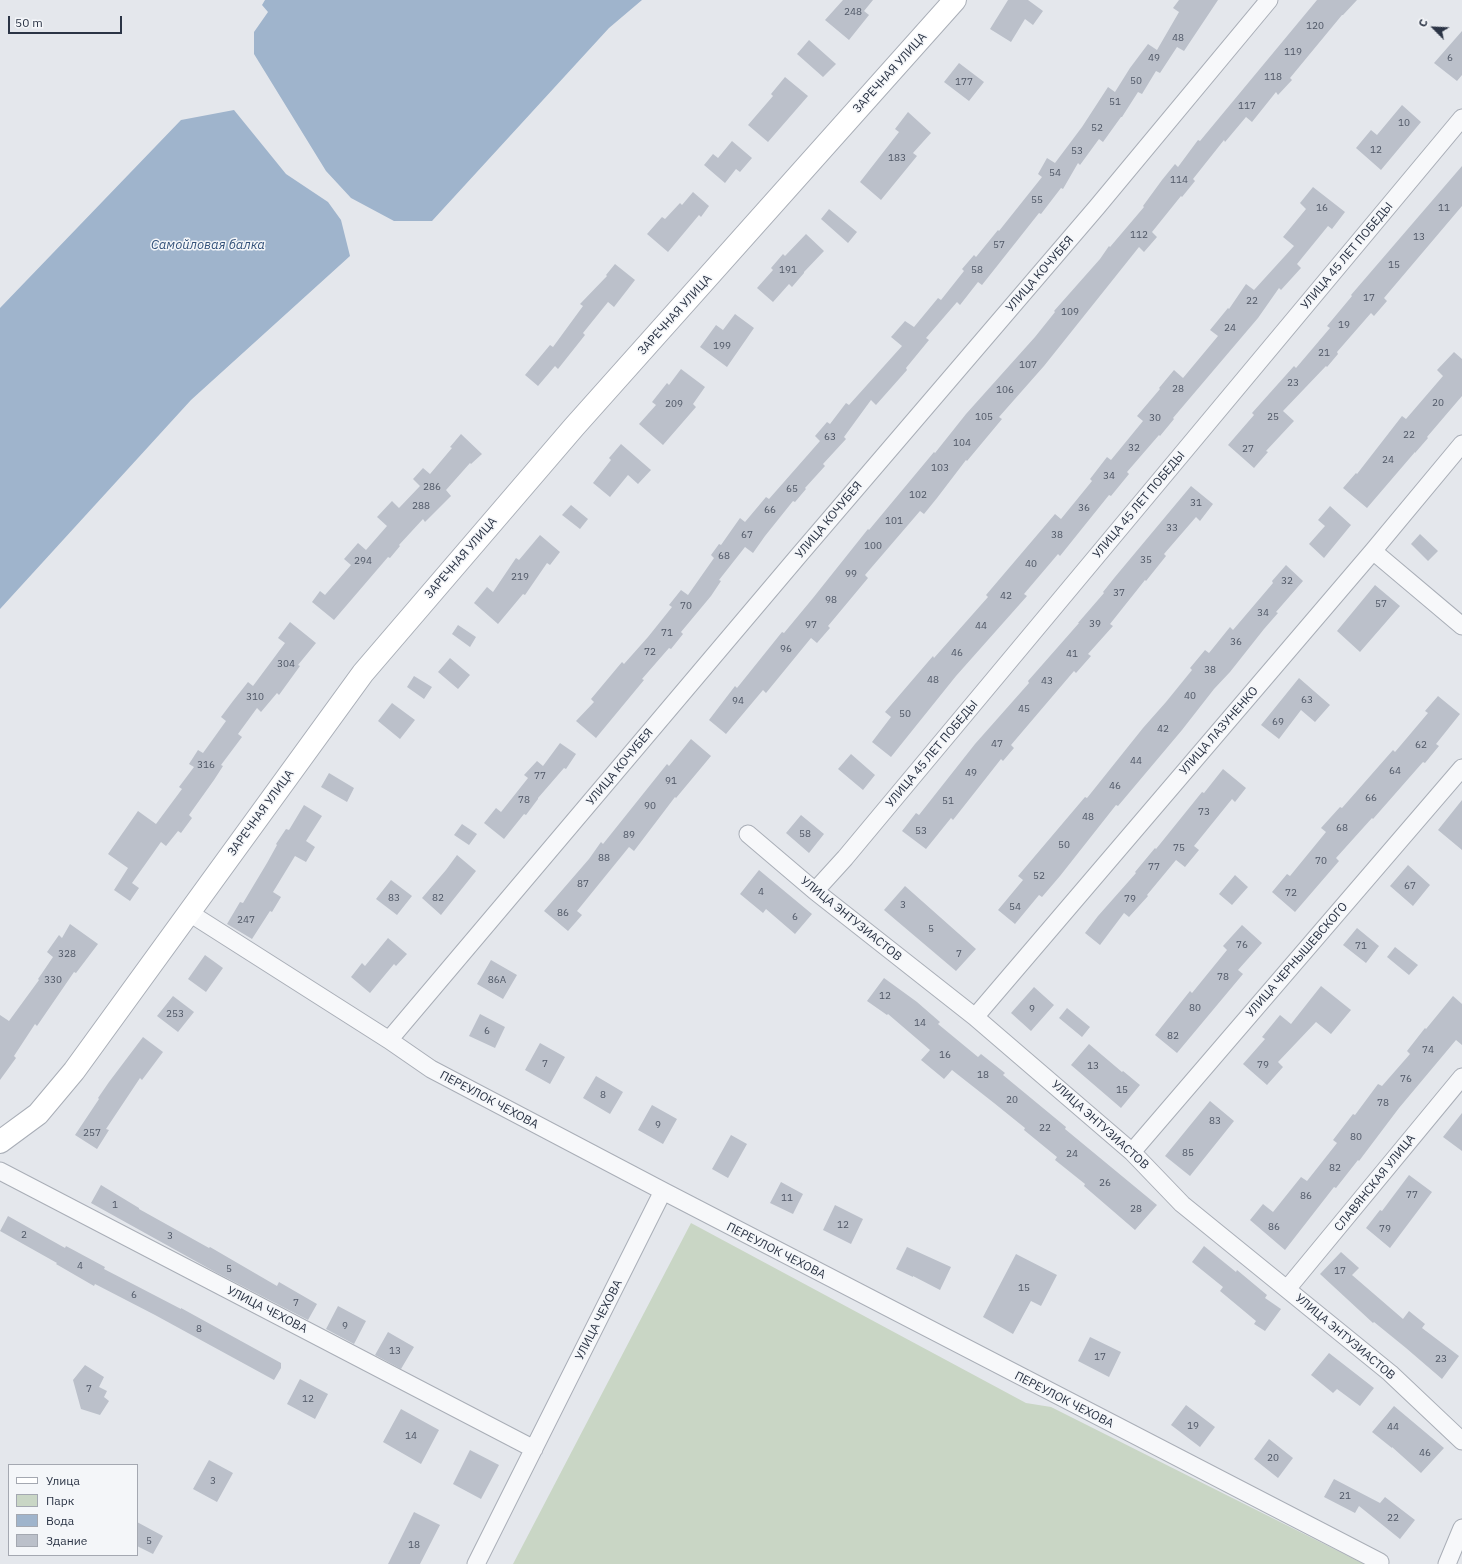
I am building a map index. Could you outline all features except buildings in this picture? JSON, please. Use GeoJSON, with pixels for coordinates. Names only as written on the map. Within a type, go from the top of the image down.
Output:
{"type":"FeatureCollection","features":[{"type":"Feature","properties":{"kind":"main road","name":"ЗАРЕЧНАЯ УЛИЦА"},"geometry":{"type":"LineString","coordinates":[[0,1142],[38,1114],[74,1071],[362,673],[574,427],[955,0]]}},
{"type":"Feature","properties":{"kind":"street","name":"УЛИЦА КОЧУБЕЯ"},"geometry":{"type":"LineString","coordinates":[[389,1040],[800,554],[1097,207],[1269,0]]}},
{"type":"Feature","properties":{"kind":"street","name":"УЛИЦА 45 ЛЕТ ПОБЕДЫ"},"geometry":{"type":"LineString","coordinates":[[815,891],[846,858],[1462,118]]}},
{"type":"Feature","properties":{"kind":"street","name":"УЛИЦА ЛАЗУНЕНКО"},"geometry":{"type":"LineString","coordinates":[[975,1017],[1373,552],[1462,444]]}},
{"type":"Feature","properties":{"kind":"street"},"geometry":{"type":"LineString","coordinates":[[1373,552],[1462,626]]}},
{"type":"Feature","properties":{"kind":"street","name":"УЛИЦА ЧЕРНЫШЕВСКОГО"},"geometry":{"type":"LineString","coordinates":[[1132,1152],[1462,768]]}},
{"type":"Feature","properties":{"kind":"street","name":"УЛИЦА ЭНТУЗИАСТОВ"},"geometry":{"type":"LineString","coordinates":[[748,834],[815,891],[975,1017],[1132,1152],[1182,1204],[1390,1373],[1462,1441]]}},
{"type":"Feature","properties":{"kind":"street","name":"ПЕРЕУЛОК ЧЕХОВА"},"geometry":{"type":"LineString","coordinates":[[188,912],[389,1040],[431,1069],[663,1192],[1380,1562]]}},
{"type":"Feature","properties":{"kind":"street","name":"СЛАВЯНСКАЯ УЛИЦА"},"geometry":{"type":"LineString","coordinates":[[1288,1289],[1462,1077]]}},
{"type":"Feature","properties":{"kind":"street","name":"УЛИЦА ЧЕХОВА"},"geometry":{"type":"LineString","coordinates":[[0,1171],[534,1449]]}},
{"type":"Feature","properties":{"kind":"street","name":"УЛИЦА ЧЕХОВА"},"geometry":{"type":"LineString","coordinates":[[476,1564],[663,1192]]}},
{"type":"Feature","properties":{"kind":"street"},"geometry":{"type":"LineString","coordinates":[[1447,1564],[1462,1528]]}},
{"type":"Feature","properties":{"kind":"green space"},"geometry":{"type":"Polygon","coordinates":[[[691,1223],[1026,1403],[1051,1407],[1364,1564],[513,1564],[691,1223]]]}},
{"type":"Feature","properties":{"kind":"water"},"geometry":{"type":"Polygon","coordinates":[[[265,0],[642,0],[609,28],[432,221],[394,221],[351,198],[326,171],[254,54],[254,32],[268,12],[262,5],[265,0]]]}},
{"type":"Feature","properties":{"kind":"water","name":"Самойловая балка"},"geometry":{"type":"Polygon","coordinates":[[[234,110],[286,174],[328,202],[341,220],[350,256],[191,400],[0,609],[0,308],[181,120],[234,110]]]}}]}
